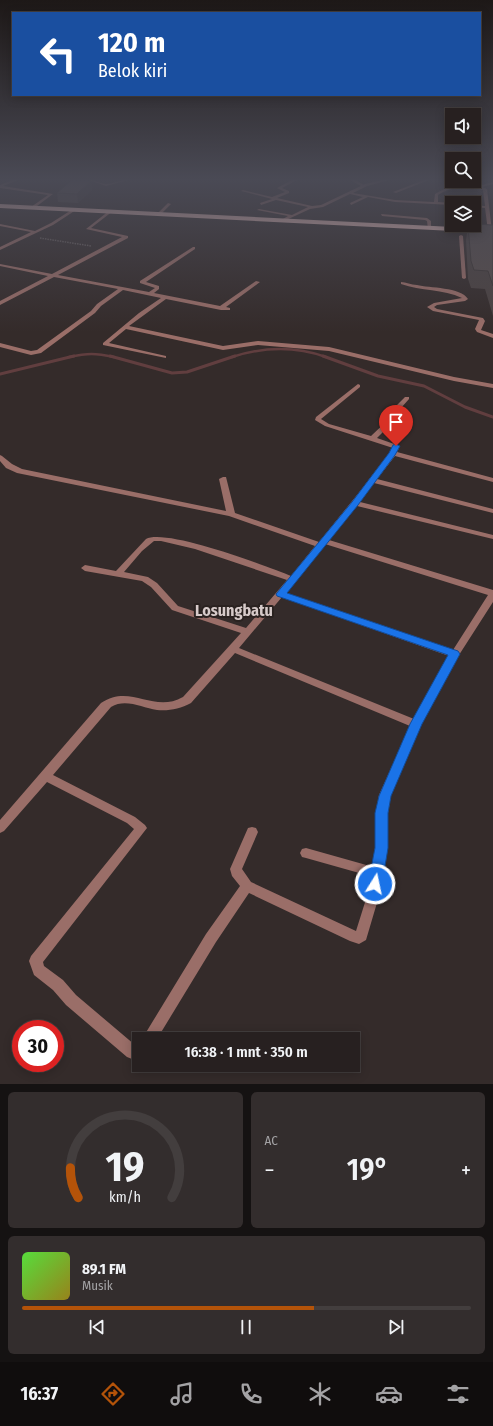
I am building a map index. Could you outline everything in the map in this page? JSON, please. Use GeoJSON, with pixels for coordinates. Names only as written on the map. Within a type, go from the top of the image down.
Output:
{"type":"FeatureCollection","features":[{"type":"Feature","properties":{"kind":"street"},"geometry":{"type":"LineString","coordinates":[[29,231],[36,232]]}},
{"type":"Feature","properties":{"kind":"street"},"geometry":{"type":"LineString","coordinates":[[0,303],[126,237],[96,231]]}},
{"type":"Feature","properties":{"kind":"street"},"geometry":{"type":"LineString","coordinates":[[0,249],[36,232]]}},
{"type":"Feature","properties":{"kind":"street"},"geometry":{"type":"LineString","coordinates":[[458,232],[461,236],[468,238]]}},
{"type":"Feature","properties":{"kind":"street"},"geometry":{"type":"LineString","coordinates":[[461,236],[464,278]]}},
{"type":"Feature","properties":{"kind":"street"},"geometry":{"type":"LineString","coordinates":[[150,294],[157,289],[157,287],[142,282],[193,248]]}},
{"type":"Feature","properties":{"kind":"street"},"geometry":{"type":"LineString","coordinates":[[0,265],[228,309]]}},
{"type":"Feature","properties":{"kind":"street"},"geometry":{"type":"LineString","coordinates":[[220,308],[258,282]]}},
{"type":"Feature","properties":{"kind":"street"},"geometry":{"type":"LineString","coordinates":[[403,283],[412,287],[450,290],[460,294],[465,298],[436,304],[430,307],[435,310],[481,319],[482,321],[478,329],[479,331],[493,336]]}},
{"type":"Feature","properties":{"kind":"street"},"geometry":{"type":"LineString","coordinates":[[0,345],[31,353],[37,353],[122,289]]}},
{"type":"Feature","properties":{"kind":"street"},"geometry":{"type":"LineString","coordinates":[[164,357],[105,343],[165,297]]}},
{"type":"Feature","properties":{"kind":"street"},"geometry":{"type":"LineString","coordinates":[[125,327],[223,348],[258,343],[329,349],[493,386]]}},
{"type":"Feature","properties":{"kind":"street"},"geometry":{"type":"LineString","coordinates":[[0,828],[110,702],[125,699],[161,706],[178,706],[187,700],[234,650],[247,632],[281,594],[355,503],[396,448],[395,446],[319,422],[318,419],[358,386]]}},
{"type":"Feature","properties":{"kind":"street"},"geometry":{"type":"LineString","coordinates":[[372,439],[393,419],[398,407],[407,398]]}},
{"type":"Feature","properties":{"kind":"street"},"geometry":{"type":"LineString","coordinates":[[392,453],[493,480]]}},
{"type":"Feature","properties":{"kind":"street"},"geometry":{"type":"LineString","coordinates":[[0,458],[15,469],[28,473],[231,514],[492,596],[455,654],[416,724],[385,796],[382,813],[381,848],[373,896],[362,934],[359,938],[284,905],[247,886],[236,872],[236,869],[252,832]]}},
{"type":"Feature","properties":{"kind":"street"},"geometry":{"type":"LineString","coordinates":[[223,479],[231,514]]}},
{"type":"Feature","properties":{"kind":"street"},"geometry":{"type":"LineString","coordinates":[[373,480],[493,511]]}},
{"type":"Feature","properties":{"kind":"street"},"geometry":{"type":"LineString","coordinates":[[355,503],[493,537]]}},
{"type":"Feature","properties":{"kind":"street"},"geometry":{"type":"LineString","coordinates":[[118,574],[149,541],[159,538],[214,552],[292,579]]}},
{"type":"Feature","properties":{"kind":"street"},"geometry":{"type":"LineString","coordinates":[[85,568],[149,581],[175,608],[247,632]]}},
{"type":"Feature","properties":{"kind":"street"},"geometry":{"type":"LineString","coordinates":[[281,594],[455,654]]}},
{"type":"Feature","properties":{"kind":"street"},"geometry":{"type":"LineString","coordinates":[[234,650],[416,724]]}},
{"type":"Feature","properties":{"kind":"street"},"geometry":{"type":"LineString","coordinates":[[46,776],[131,820],[141,828],[36,961],[39,970],[58,985],[71,1000],[132,1052]]}},
{"type":"Feature","properties":{"kind":"street"},"geometry":{"type":"LineString","coordinates":[[306,853],[377,873]]}},
{"type":"Feature","properties":{"kind":"street"},"geometry":{"type":"LineString","coordinates":[[153,1032],[211,938],[247,886]]}},
{"type":"Feature","properties":{"kind":"path"},"geometry":{"type":"LineString","coordinates":[[27,236],[105,248]]}},
{"type":"Feature","properties":{"kind":"building"},"geometry":{"type":"Polygon","coordinates":[[[493,231],[493,286],[488,271],[474,270],[471,261],[469,232],[493,231]]]}},
{"type":"Feature","properties":{"kind":"waterway"},"geometry":{"type":"LineString","coordinates":[[232,357],[255,351],[279,349],[303,351],[323,356]]}},
{"type":"Feature","properties":{"kind":"waterway"},"geometry":{"type":"LineString","coordinates":[[72,357],[92,354],[113,357]]}},
{"type":"Feature","properties":{"kind":"waterway"},"geometry":{"type":"LineString","coordinates":[[323,356],[378,376],[424,386],[465,407],[493,417]]}},
{"type":"Feature","properties":{"kind":"waterway"},"geometry":{"type":"LineString","coordinates":[[0,374],[72,357]]}},
{"type":"Feature","properties":{"kind":"waterway"},"geometry":{"type":"LineString","coordinates":[[113,357],[172,373],[187,372],[232,357]]}},
{"type":"Feature","properties":{"kind":"district","name":"Losungbatu"},"geometry":{"type":"Point","coordinates":[234,610]}},
{"type":"Feature","properties":{"kind":"route"},"geometry":{"type":"LineString","coordinates":[[375,884],[381,848],[382,813],[385,796],[416,724],[455,654],[281,594],[373,480],[396,446]]}}]}
